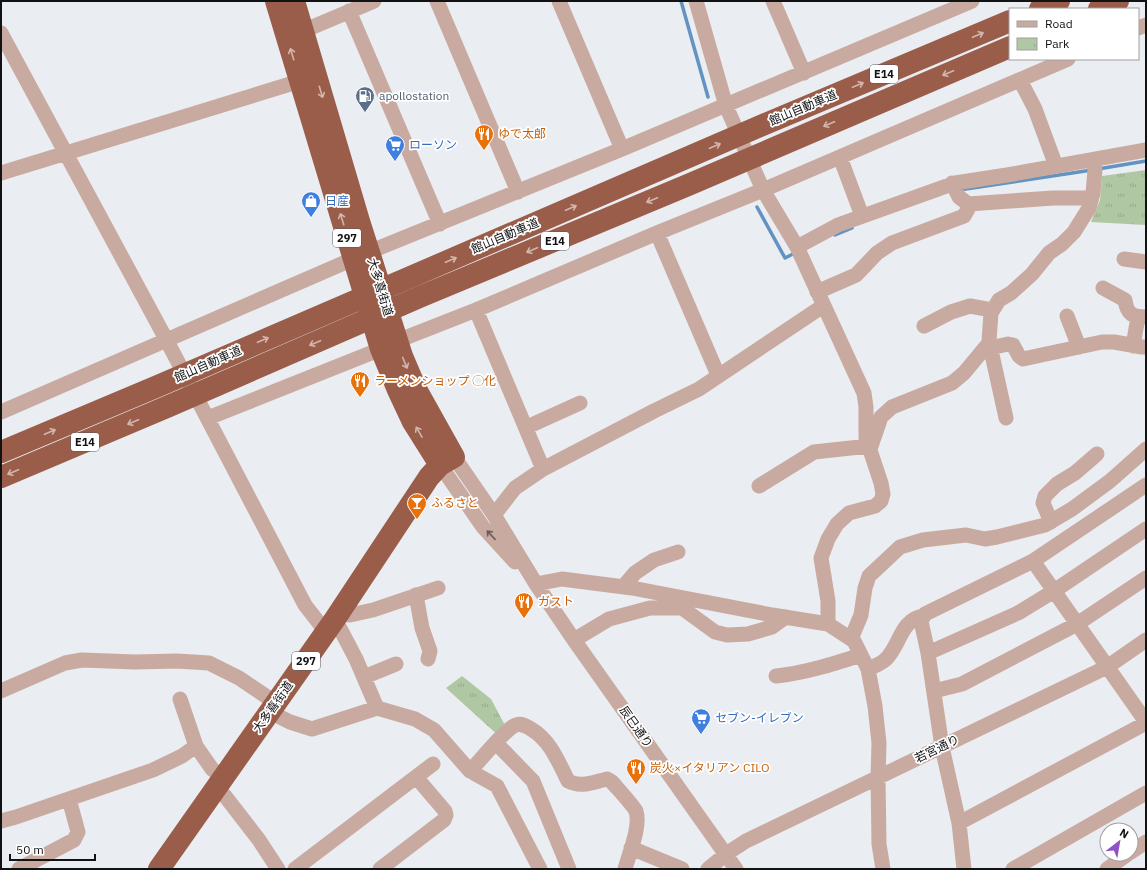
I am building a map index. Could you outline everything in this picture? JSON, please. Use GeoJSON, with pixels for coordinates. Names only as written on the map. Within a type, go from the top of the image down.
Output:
{"type":"FeatureCollection","features":[{"type":"Feature","properties":{"kind":"highway","name":"大多喜街道"},"geometry":{"type":"LineString","coordinates":[[276,1],[300,81],[362,256]]}},
{"type":"Feature","properties":{"kind":"highway","name":"大多喜街道"},"geometry":{"type":"LineString","coordinates":[[159,869],[334,621],[429,477],[447,461],[413,422],[398,390],[389,345],[362,256],[294,1]]}},
{"type":"Feature","properties":{"kind":"highway"},"geometry":{"type":"LineString","coordinates":[[1042,8],[1059,1]]}},
{"type":"Feature","properties":{"kind":"highway"},"geometry":{"type":"LineString","coordinates":[[1101,8],[1118,1]]}},
{"type":"Feature","properties":{"kind":"highway","name":"館山自動車道"},"geometry":{"type":"LineString","coordinates":[[1,452],[680,161],[1009,22]]}},
{"type":"Feature","properties":{"kind":"highway","name":"館山自動車道"},"geometry":{"type":"LineString","coordinates":[[1,477],[422,296],[688,185],[1009,47]]}},
{"type":"Feature","properties":{"kind":"street"},"geometry":{"type":"LineString","coordinates":[[303,31],[374,1]]}},
{"type":"Feature","properties":{"kind":"street"},"geometry":{"type":"LineString","coordinates":[[437,1],[518,192]]}},
{"type":"Feature","properties":{"kind":"street"},"geometry":{"type":"LineString","coordinates":[[559,1],[622,149]]}},
{"type":"Feature","properties":{"kind":"street"},"geometry":{"type":"LineString","coordinates":[[696,1],[726,106],[764,190],[796,247],[864,393],[866,407],[866,438],[881,483],[883,494],[881,501],[875,506],[849,513],[837,524],[828,539],[821,558],[828,601],[828,624]]}},
{"type":"Feature","properties":{"kind":"street"},"geometry":{"type":"LineString","coordinates":[[773,1],[804,73]]}},
{"type":"Feature","properties":{"kind":"street"},"geometry":{"type":"LineString","coordinates":[[1,412],[362,256],[726,106],[972,1]]}},
{"type":"Feature","properties":{"kind":"street"},"geometry":{"type":"LineString","coordinates":[[349,11],[440,224]]}},
{"type":"Feature","properties":{"kind":"street"},"geometry":{"type":"LineString","coordinates":[[1,33],[208,418],[305,604],[334,621],[364,677],[378,708]]}},
{"type":"Feature","properties":{"kind":"street"},"geometry":{"type":"LineString","coordinates":[[208,418],[476,310],[657,233],[764,190],[1066,60]]}},
{"type":"Feature","properties":{"kind":"street"},"geometry":{"type":"LineString","coordinates":[[1020,80],[1035,110],[1056,166]]}},
{"type":"Feature","properties":{"kind":"street"},"geometry":{"type":"LineString","coordinates":[[1,173],[300,81]]}},
{"type":"Feature","properties":{"kind":"street"},"geometry":{"type":"LineString","coordinates":[[796,247],[838,225],[952,183],[1146,150]]}},
{"type":"Feature","properties":{"kind":"street"},"geometry":{"type":"LineString","coordinates":[[840,157],[862,216]]}},
{"type":"Feature","properties":{"kind":"street"},"geometry":{"type":"LineString","coordinates":[[1006,418],[990,346],[992,310],[999,300],[1011,293],[1032,274],[1048,253],[1062,244],[1074,232],[1088,208],[1091,198],[1095,170],[1093,160]]}},
{"type":"Feature","properties":{"kind":"street"},"geometry":{"type":"LineString","coordinates":[[952,183],[959,197],[968,204],[1053,198],[1091,198]]}},
{"type":"Feature","properties":{"kind":"street"},"geometry":{"type":"LineString","coordinates":[[817,292],[856,275],[877,252],[892,242],[964,216],[971,204]]}},
{"type":"Feature","properties":{"kind":"street"},"geometry":{"type":"LineString","coordinates":[[657,233],[718,375]]}},
{"type":"Feature","properties":{"kind":"street"},"geometry":{"type":"LineString","coordinates":[[1124,259],[1146,262]]}},
{"type":"Feature","properties":{"kind":"street"},"geometry":{"type":"LineString","coordinates":[[870,447],[881,417],[892,407],[952,382],[964,373],[990,346],[1008,344],[1013,346],[1019,356],[1023,359],[1102,342],[1114,342],[1140,346],[1142,317],[1131,314],[1126,310],[1125,300],[1103,288]]}},
{"type":"Feature","properties":{"kind":"street"},"geometry":{"type":"LineString","coordinates":[[494,515],[515,488],[543,469],[699,389],[823,306]]}},
{"type":"Feature","properties":{"kind":"street"},"geometry":{"type":"LineString","coordinates":[[924,326],[951,312],[970,306],[992,310]]}},
{"type":"Feature","properties":{"kind":"street"},"geometry":{"type":"LineString","coordinates":[[476,310],[543,469]]}},
{"type":"Feature","properties":{"kind":"street"},"geometry":{"type":"LineString","coordinates":[[1067,316],[1079,347]]}},
{"type":"Feature","properties":{"kind":"street"},"geometry":{"type":"LineString","coordinates":[[526,427],[580,403]]}},
{"type":"Feature","properties":{"kind":"street"},"geometry":{"type":"LineString","coordinates":[[759,486],[814,452],[870,447]]}},
{"type":"Feature","properties":{"kind":"street"},"geometry":{"type":"LineString","coordinates":[[851,639],[861,616],[865,588],[869,576],[900,547],[923,540],[966,535],[985,539],[1045,525],[1072,509],[1110,481],[1146,449]]}},
{"type":"Feature","properties":{"kind":"street"},"geometry":{"type":"LineString","coordinates":[[1051,522],[1043,502],[1045,496],[1057,484],[1075,473],[1097,454]]}},
{"type":"Feature","properties":{"kind":"street","name":"辰巳通り"},"geometry":{"type":"LineString","coordinates":[[447,461],[494,515],[536,584],[574,640],[736,869]]}},
{"type":"Feature","properties":{"kind":"street","name":"辰巳通り"},"geometry":{"type":"LineString","coordinates":[[447,461],[484,527],[536,584]]}},
{"type":"Feature","properties":{"kind":"street"},"geometry":{"type":"LineString","coordinates":[[964,869],[959,824],[942,747],[928,653],[921,621],[925,614],[1033,561],[1146,485]]}},
{"type":"Feature","properties":{"kind":"street"},"geometry":{"type":"LineString","coordinates":[[928,653],[1018,613],[1146,530]]}},
{"type":"Feature","properties":{"kind":"street"},"geometry":{"type":"LineString","coordinates":[[623,587],[635,573],[654,560],[678,552]]}},
{"type":"Feature","properties":{"kind":"street"},"geometry":{"type":"LineString","coordinates":[[959,824],[1146,722],[1033,561]]}},
{"type":"Feature","properties":{"kind":"street"},"geometry":{"type":"LineString","coordinates":[[934,691],[962,684],[1077,624],[1146,578]]}},
{"type":"Feature","properties":{"kind":"street"},"geometry":{"type":"LineString","coordinates":[[536,584],[562,579],[623,587],[828,624],[854,641],[868,669],[875,706],[879,743],[879,844],[883,869]]}},
{"type":"Feature","properties":{"kind":"street"},"geometry":{"type":"LineString","coordinates":[[334,621],[350,615],[374,610],[438,588]]}},
{"type":"Feature","properties":{"kind":"street"},"geometry":{"type":"LineString","coordinates":[[416,595],[422,628],[430,651],[428,659]]}},
{"type":"Feature","properties":{"kind":"street"},"geometry":{"type":"LineString","coordinates":[[574,640],[609,619],[650,608],[682,608],[714,632],[727,635],[748,634],[772,627],[786,617]]}},
{"type":"Feature","properties":{"kind":"street"},"geometry":{"type":"LineString","coordinates":[[868,669],[884,661],[909,622],[924,616]]}},
{"type":"Feature","properties":{"kind":"street","name":"若宮通り"},"geometry":{"type":"LineString","coordinates":[[708,869],[726,854],[746,841],[1107,666],[1146,640]]}},
{"type":"Feature","properties":{"kind":"street"},"geometry":{"type":"LineString","coordinates":[[776,676],[793,674],[861,655]]}},
{"type":"Feature","properties":{"kind":"street"},"geometry":{"type":"LineString","coordinates":[[1,691],[65,663],[82,660],[135,662],[177,661],[209,663],[239,678],[290,722],[312,729],[378,708],[415,719],[434,730],[470,771],[497,786],[540,869]]}},
{"type":"Feature","properties":{"kind":"street"},"geometry":{"type":"LineString","coordinates":[[364,677],[396,664]]}},
{"type":"Feature","properties":{"kind":"street"},"geometry":{"type":"LineString","coordinates":[[180,699],[196,746],[212,769],[225,796],[259,840],[278,869]]}},
{"type":"Feature","properties":{"kind":"street"},"geometry":{"type":"LineString","coordinates":[[470,771],[496,743],[516,725],[525,725],[539,733],[548,743],[568,781],[580,785],[607,779],[612,782],[635,810],[637,820],[632,848],[625,869]]}},
{"type":"Feature","properties":{"kind":"street"},"geometry":{"type":"LineString","coordinates":[[496,743],[532,781],[569,869]]}},
{"type":"Feature","properties":{"kind":"street"},"geometry":{"type":"LineString","coordinates":[[1,821],[153,770],[182,756],[196,746]]}},
{"type":"Feature","properties":{"kind":"street"},"geometry":{"type":"LineString","coordinates":[[295,869],[432,764]]}},
{"type":"Feature","properties":{"kind":"street"},"geometry":{"type":"LineString","coordinates":[[380,869],[444,820],[446,815],[445,811],[416,777]]}},
{"type":"Feature","properties":{"kind":"street"},"geometry":{"type":"LineString","coordinates":[[1013,869],[1146,793]]}},
{"type":"Feature","properties":{"kind":"street"},"geometry":{"type":"LineString","coordinates":[[19,869],[71,843],[74,840],[78,832],[68,799]]}},
{"type":"Feature","properties":{"kind":"street"},"geometry":{"type":"LineString","coordinates":[[632,848],[682,869]]}},
{"type":"Feature","properties":{"kind":"street"},"geometry":{"type":"LineString","coordinates":[[1107,869],[1117,862]]}},
{"type":"Feature","properties":{"kind":"green space"},"geometry":{"type":"Polygon","coordinates":[[[1146,170],[1146,225],[1091,222],[1100,200],[1102,176],[1146,170]]]}},
{"type":"Feature","properties":{"kind":"green space"},"geometry":{"type":"Polygon","coordinates":[[[462,676],[491,699],[508,731],[501,738],[446,688],[462,676]]]}},
{"type":"Feature","properties":{"kind":"waterway"},"geometry":{"type":"LineString","coordinates":[[681,1],[708,97]]}},
{"type":"Feature","properties":{"kind":"waterway"},"geometry":{"type":"LineString","coordinates":[[1098,169],[1146,161]]}},
{"type":"Feature","properties":{"kind":"waterway"},"geometry":{"type":"LineString","coordinates":[[959,190],[1092,170]]}},
{"type":"Feature","properties":{"kind":"waterway"},"geometry":{"type":"LineString","coordinates":[[757,207],[785,258],[795,253]]}},
{"type":"Feature","properties":{"kind":"waterway"},"geometry":{"type":"LineString","coordinates":[[835,235],[852,228]]}},
{"type":"Feature","properties":{"kind":"place","name":"apollostation"},"geometry":{"type":"Point","coordinates":[365,113]}},
{"type":"Feature","properties":{"kind":"place","name":"ゆで太郎"},"geometry":{"type":"Point","coordinates":[484,151]}},
{"type":"Feature","properties":{"kind":"place","name":"ローソン"},"geometry":{"type":"Point","coordinates":[395,162]}},
{"type":"Feature","properties":{"kind":"place","name":"日産"},"geometry":{"type":"Point","coordinates":[311,218]}},
{"type":"Feature","properties":{"kind":"place","name":"ラーメンショップ ◯化"},"geometry":{"type":"Point","coordinates":[360,398]}},
{"type":"Feature","properties":{"kind":"place","name":"ふるさと"},"geometry":{"type":"Point","coordinates":[417,520]}},
{"type":"Feature","properties":{"kind":"place","name":"ガスト"},"geometry":{"type":"Point","coordinates":[524,619]}},
{"type":"Feature","properties":{"kind":"place","name":"セブン-イレブン"},"geometry":{"type":"Point","coordinates":[701,735]}},
{"type":"Feature","properties":{"kind":"place","name":"炭火×イタリアン CILO"},"geometry":{"type":"Point","coordinates":[636,785]}}]}
